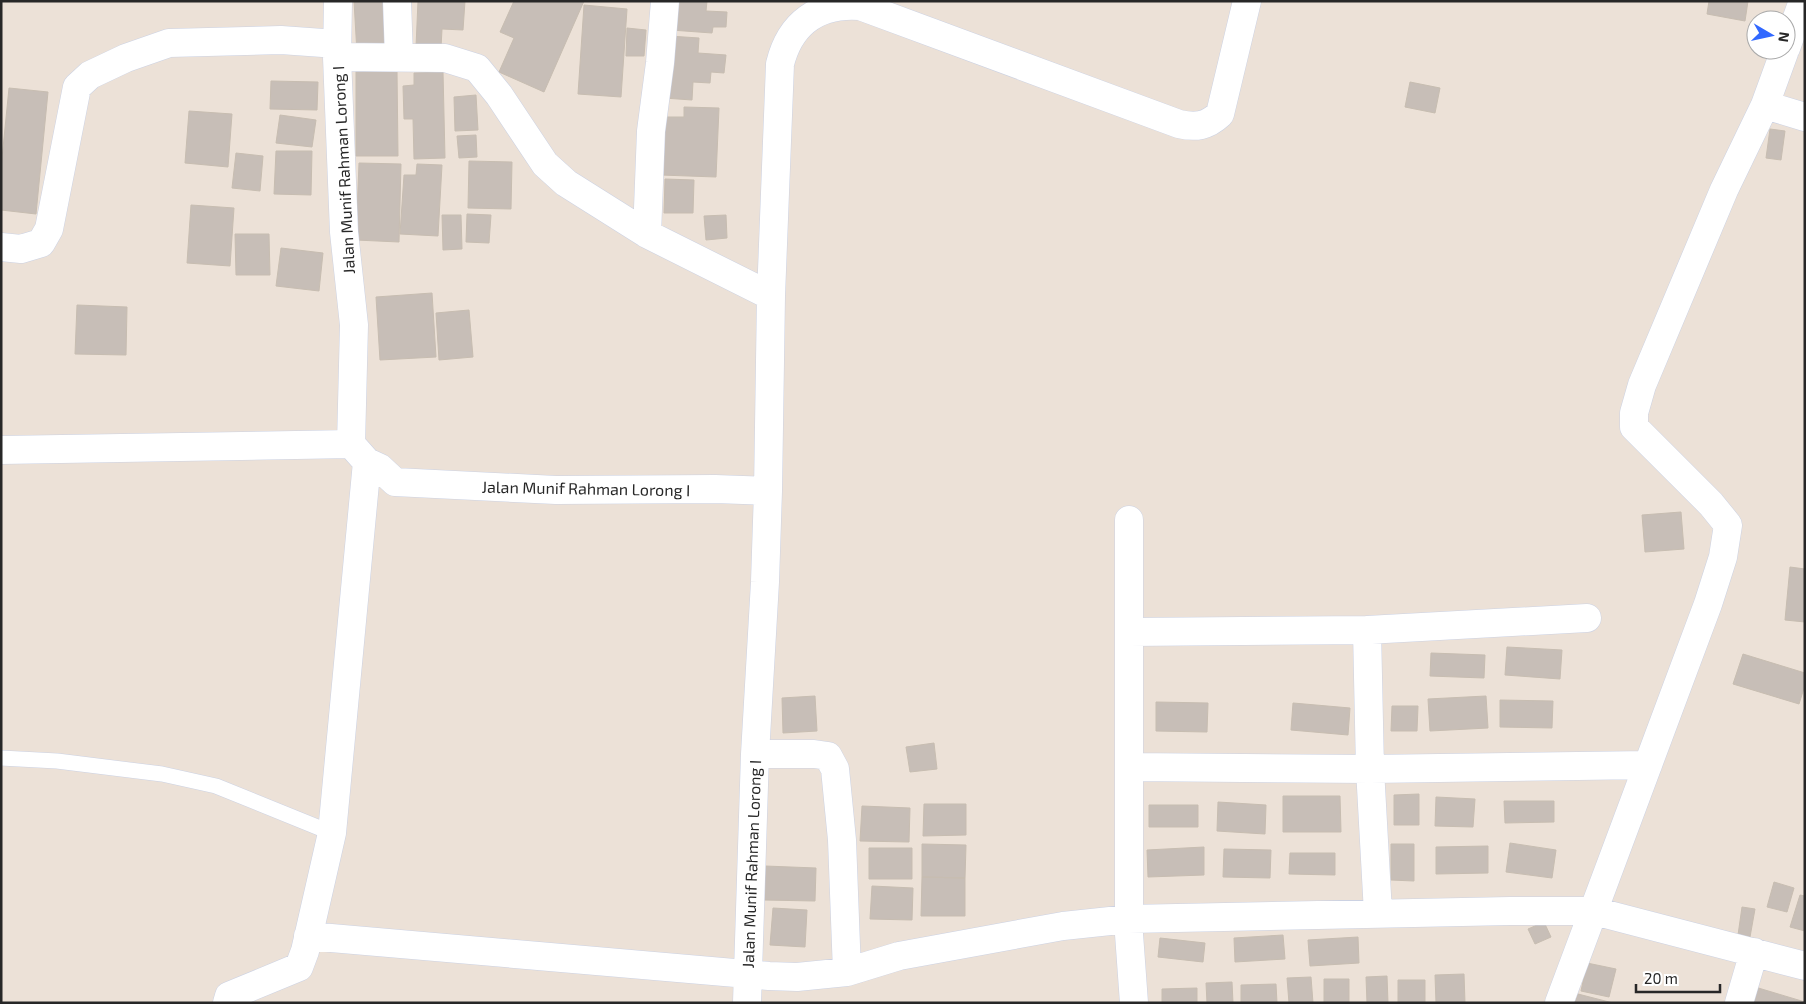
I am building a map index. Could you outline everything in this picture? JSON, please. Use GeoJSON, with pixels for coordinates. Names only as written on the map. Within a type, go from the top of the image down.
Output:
{"type":"FeatureCollection","features":[{"type":"Feature","properties":{"kind":"street","name":"Jalan Munif Rahman Lorong I"},"geometry":{"type":"LineString","coordinates":[[338,1],[337,51],[344,232],[354,324],[359,453],[395,482],[556,490],[715,489],[768,491],[755,754],[747,1003]]}},
{"type":"Feature","properties":{"kind":"street"},"geometry":{"type":"LineString","coordinates":[[397,1],[399,57]]}},
{"type":"Feature","properties":{"kind":"street"},"geometry":{"type":"LineString","coordinates":[[647,234],[651,131],[660,63],[665,1]]}},
{"type":"Feature","properties":{"kind":"street"},"geometry":{"type":"LineString","coordinates":[[768,491],[771,296],[780,64],[784,49],[791,36],[801,24],[814,14],[828,8],[845,3],[860,6],[1191,127],[1202,126],[1212,122],[1220,114],[1248,1]]}},
{"type":"Feature","properties":{"kind":"street"},"geometry":{"type":"LineString","coordinates":[[1796,21],[1803,1]]}},
{"type":"Feature","properties":{"kind":"street"},"geometry":{"type":"LineString","coordinates":[[1,247],[21,249],[41,243],[49,229],[77,87],[90,76],[126,58],[169,43],[280,40],[337,51],[399,57],[445,58],[477,68],[499,95],[545,164],[566,183],[647,234],[771,296]]}},
{"type":"Feature","properties":{"kind":"street"},"geometry":{"type":"LineString","coordinates":[[1559,1003],[1708,604],[1723,556],[1728,524],[1711,504],[1634,428],[1634,413],[1642,385],[1724,190],[1765,105],[1782,60]]}},
{"type":"Feature","properties":{"kind":"street"},"geometry":{"type":"LineString","coordinates":[[1765,105],[1805,117]]}},
{"type":"Feature","properties":{"kind":"street"},"geometry":{"type":"LineString","coordinates":[[1,450],[359,453],[332,833],[305,951],[299,967],[229,996],[227,1003]]}},
{"type":"Feature","properties":{"kind":"street"},"geometry":{"type":"LineString","coordinates":[[1129,520],[1129,934],[1134,1003]]}},
{"type":"Feature","properties":{"kind":"street"},"geometry":{"type":"LineString","coordinates":[[1129,632],[1367,630],[1587,618]]}},
{"type":"Feature","properties":{"kind":"street"},"geometry":{"type":"LineString","coordinates":[[1367,630],[1370,769],[1378,913]]}},
{"type":"Feature","properties":{"kind":"street"},"geometry":{"type":"LineString","coordinates":[[755,754],[814,754],[828,756],[835,769],[842,840],[847,972]]}},
{"type":"Feature","properties":{"kind":"street"},"geometry":{"type":"LineString","coordinates":[[1129,767],[1370,769],[1648,765]]}},
{"type":"Feature","properties":{"kind":"street"},"geometry":{"type":"LineString","coordinates":[[308,936],[797,977],[847,972],[899,956],[1063,926],[1129,919],[1378,913],[1594,911],[1805,966]]}},
{"type":"Feature","properties":{"kind":"street"},"geometry":{"type":"LineString","coordinates":[[1739,1003],[1754,952]]}},
{"type":"Feature","properties":{"kind":"lane"},"geometry":{"type":"LineString","coordinates":[[1,758],[57,761],[152,773],[216,786],[332,833]]}},
{"type":"Feature","properties":{"kind":"building"},"geometry":{"type":"Polygon","coordinates":[[[354,1],[393,1],[396,50],[357,53],[354,1]]]}},
{"type":"Feature","properties":{"kind":"building"},"geometry":{"type":"Polygon","coordinates":[[[418,1],[465,1],[463,30],[442,29],[441,48],[416,47],[418,1]]]}},
{"type":"Feature","properties":{"kind":"building"},"geometry":{"type":"Polygon","coordinates":[[[514,1],[584,1],[544,92],[499,72],[514,38],[500,32],[514,1]]]}},
{"type":"Feature","properties":{"kind":"building"},"geometry":{"type":"Polygon","coordinates":[[[673,1],[707,1],[706,11],[727,12],[726,27],[713,27],[712,33],[671,30],[673,1]]]}},
{"type":"Feature","properties":{"kind":"building"},"geometry":{"type":"Polygon","coordinates":[[[1709,1],[1748,1],[1745,21],[1707,14],[1709,1]]]}},
{"type":"Feature","properties":{"kind":"building"},"geometry":{"type":"Polygon","coordinates":[[[584,5],[627,9],[621,97],[578,94],[584,5]]]}},
{"type":"Feature","properties":{"kind":"building"},"geometry":{"type":"Polygon","coordinates":[[[627,28],[646,30],[644,56],[626,56],[627,28]]]}},
{"type":"Feature","properties":{"kind":"building"},"geometry":{"type":"Polygon","coordinates":[[[669,36],[699,38],[698,53],[726,55],[724,73],[711,72],[710,83],[693,82],[692,100],[664,98],[669,36]]]}},
{"type":"Feature","properties":{"kind":"building"},"geometry":{"type":"Polygon","coordinates":[[[356,71],[397,71],[398,156],[356,156],[356,71]]]}},
{"type":"Feature","properties":{"kind":"building"},"geometry":{"type":"Polygon","coordinates":[[[443,72],[445,158],[414,159],[413,119],[404,119],[403,86],[414,85],[414,73],[443,72]]]}},
{"type":"Feature","properties":{"kind":"building"},"geometry":{"type":"Polygon","coordinates":[[[271,81],[318,82],[317,110],[270,109],[271,81]]]}},
{"type":"Feature","properties":{"kind":"building"},"geometry":{"type":"Polygon","coordinates":[[[1410,82],[1440,88],[1435,113],[1405,107],[1410,82]]]}},
{"type":"Feature","properties":{"kind":"building"},"geometry":{"type":"Polygon","coordinates":[[[9,88],[48,92],[36,214],[1,210],[1,168],[9,88]]]}},
{"type":"Feature","properties":{"kind":"building"},"geometry":{"type":"Polygon","coordinates":[[[476,95],[478,130],[455,131],[454,97],[476,95]]]}},
{"type":"Feature","properties":{"kind":"building"},"geometry":{"type":"Polygon","coordinates":[[[684,107],[719,108],[716,177],[661,175],[663,117],[684,117],[684,107]]]}},
{"type":"Feature","properties":{"kind":"building"},"geometry":{"type":"Polygon","coordinates":[[[189,111],[232,114],[228,167],[185,163],[189,111]]]}},
{"type":"Feature","properties":{"kind":"building"},"geometry":{"type":"Polygon","coordinates":[[[280,115],[316,120],[312,147],[276,143],[280,115]]]}},
{"type":"Feature","properties":{"kind":"building"},"geometry":{"type":"Polygon","coordinates":[[[1770,129],[1785,131],[1781,160],[1766,158],[1770,129]]]}},
{"type":"Feature","properties":{"kind":"building"},"geometry":{"type":"Polygon","coordinates":[[[476,135],[477,157],[459,158],[457,136],[476,135]]]}},
{"type":"Feature","properties":{"kind":"building"},"geometry":{"type":"Polygon","coordinates":[[[276,151],[312,151],[311,195],[274,194],[276,151]]]}},
{"type":"Feature","properties":{"kind":"building"},"geometry":{"type":"Polygon","coordinates":[[[236,153],[263,156],[260,191],[232,188],[236,153]]]}},
{"type":"Feature","properties":{"kind":"building"},"geometry":{"type":"Polygon","coordinates":[[[469,161],[512,162],[511,209],[468,208],[469,161]]]}},
{"type":"Feature","properties":{"kind":"building"},"geometry":{"type":"Polygon","coordinates":[[[359,163],[401,164],[399,242],[356,240],[359,163]]]}},
{"type":"Feature","properties":{"kind":"building"},"geometry":{"type":"Polygon","coordinates":[[[417,164],[442,165],[438,236],[400,234],[404,175],[416,175],[417,164]]]}},
{"type":"Feature","properties":{"kind":"building"},"geometry":{"type":"Polygon","coordinates":[[[665,179],[694,180],[693,213],[664,213],[665,179]]]}},
{"type":"Feature","properties":{"kind":"building"},"geometry":{"type":"Polygon","coordinates":[[[191,205],[234,208],[230,266],[187,263],[191,205]]]}},
{"type":"Feature","properties":{"kind":"building"},"geometry":{"type":"Polygon","coordinates":[[[467,214],[491,215],[489,243],[466,242],[467,214]]]}},
{"type":"Feature","properties":{"kind":"building"},"geometry":{"type":"Polygon","coordinates":[[[442,215],[461,215],[462,249],[443,250],[442,215]]]}},
{"type":"Feature","properties":{"kind":"building"},"geometry":{"type":"Polygon","coordinates":[[[726,215],[727,238],[706,240],[704,216],[726,215]]]}},
{"type":"Feature","properties":{"kind":"building"},"geometry":{"type":"Polygon","coordinates":[[[235,234],[269,234],[270,275],[236,275],[235,234]]]}},
{"type":"Feature","properties":{"kind":"building"},"geometry":{"type":"Polygon","coordinates":[[[281,248],[323,253],[319,291],[276,286],[281,248]]]}},
{"type":"Feature","properties":{"kind":"building"},"geometry":{"type":"Polygon","coordinates":[[[432,293],[436,357],[380,360],[376,297],[432,293]]]}},
{"type":"Feature","properties":{"kind":"building"},"geometry":{"type":"Polygon","coordinates":[[[77,305],[127,307],[126,355],[75,354],[77,305]]]}},
{"type":"Feature","properties":{"kind":"building"},"geometry":{"type":"Polygon","coordinates":[[[469,310],[473,357],[439,360],[436,313],[469,310]]]}},
{"type":"Feature","properties":{"kind":"building"},"geometry":{"type":"Polygon","coordinates":[[[1681,512],[1684,549],[1645,552],[1642,515],[1681,512]]]}},
{"type":"Feature","properties":{"kind":"building"},"geometry":{"type":"Polygon","coordinates":[[[1790,567],[1805,569],[1805,622],[1785,620],[1790,567]]]}},
{"type":"Feature","properties":{"kind":"building"},"geometry":{"type":"Polygon","coordinates":[[[1507,647],[1562,650],[1560,679],[1505,675],[1507,647]]]}},
{"type":"Feature","properties":{"kind":"building"},"geometry":{"type":"Polygon","coordinates":[[[1431,653],[1485,655],[1484,678],[1430,676],[1431,653]]]}},
{"type":"Feature","properties":{"kind":"building"},"geometry":{"type":"Polygon","coordinates":[[[1743,654],[1805,673],[1805,685],[1799,704],[1733,684],[1743,654]]]}},
{"type":"Feature","properties":{"kind":"building"},"geometry":{"type":"Polygon","coordinates":[[[815,696],[817,731],[783,733],[782,698],[815,696]]]}},
{"type":"Feature","properties":{"kind":"building"},"geometry":{"type":"Polygon","coordinates":[[[1486,696],[1488,728],[1430,731],[1428,699],[1486,696]]]}},
{"type":"Feature","properties":{"kind":"building"},"geometry":{"type":"Polygon","coordinates":[[[1500,700],[1553,701],[1552,728],[1500,727],[1500,700]]]}},
{"type":"Feature","properties":{"kind":"building"},"geometry":{"type":"Polygon","coordinates":[[[1156,702],[1208,703],[1207,732],[1156,731],[1156,702]]]}},
{"type":"Feature","properties":{"kind":"building"},"geometry":{"type":"Polygon","coordinates":[[[1293,703],[1350,708],[1348,735],[1291,730],[1293,703]]]}},
{"type":"Feature","properties":{"kind":"building"},"geometry":{"type":"Polygon","coordinates":[[[1392,706],[1418,706],[1417,731],[1391,731],[1392,706]]]}},
{"type":"Feature","properties":{"kind":"building"},"geometry":{"type":"Polygon","coordinates":[[[934,743],[937,769],[910,772],[906,747],[934,743]]]}},
{"type":"Feature","properties":{"kind":"building"},"geometry":{"type":"Polygon","coordinates":[[[1419,794],[1419,825],[1394,825],[1394,795],[1419,794]]]}},
{"type":"Feature","properties":{"kind":"building"},"geometry":{"type":"Polygon","coordinates":[[[1283,796],[1340,796],[1341,832],[1283,832],[1283,796]]]}},
{"type":"Feature","properties":{"kind":"building"},"geometry":{"type":"Polygon","coordinates":[[[1436,797],[1475,799],[1473,827],[1435,826],[1436,797]]]}},
{"type":"Feature","properties":{"kind":"building"},"geometry":{"type":"Polygon","coordinates":[[[1504,801],[1554,801],[1554,822],[1505,823],[1504,801]]]}},
{"type":"Feature","properties":{"kind":"building"},"geometry":{"type":"Polygon","coordinates":[[[1218,802],[1266,805],[1265,834],[1217,831],[1218,802]]]}},
{"type":"Feature","properties":{"kind":"building"},"geometry":{"type":"Polygon","coordinates":[[[924,804],[966,804],[966,835],[923,836],[924,804]]]}},
{"type":"Feature","properties":{"kind":"building"},"geometry":{"type":"Polygon","coordinates":[[[1149,805],[1198,805],[1198,827],[1149,827],[1149,805]]]}},
{"type":"Feature","properties":{"kind":"building"},"geometry":{"type":"Polygon","coordinates":[[[862,806],[910,808],[909,842],[860,841],[862,806]]]}},
{"type":"Feature","properties":{"kind":"building"},"geometry":{"type":"Polygon","coordinates":[[[1510,843],[1556,850],[1552,878],[1506,872],[1510,843]]]}},
{"type":"Feature","properties":{"kind":"building"},"geometry":{"type":"Polygon","coordinates":[[[922,844],[966,845],[965,878],[922,877],[922,844]]]}},
{"type":"Feature","properties":{"kind":"building"},"geometry":{"type":"Polygon","coordinates":[[[1391,844],[1414,844],[1414,881],[1391,880],[1391,844]]]}},
{"type":"Feature","properties":{"kind":"building"},"geometry":{"type":"Polygon","coordinates":[[[1488,846],[1488,873],[1436,874],[1436,847],[1488,846]]]}},
{"type":"Feature","properties":{"kind":"building"},"geometry":{"type":"Polygon","coordinates":[[[1204,847],[1204,875],[1148,877],[1147,850],[1204,847]]]}},
{"type":"Feature","properties":{"kind":"building"},"geometry":{"type":"Polygon","coordinates":[[[869,848],[912,848],[912,879],[869,879],[869,848]]]}},
{"type":"Feature","properties":{"kind":"building"},"geometry":{"type":"Polygon","coordinates":[[[1224,849],[1271,850],[1270,878],[1223,877],[1224,849]]]}},
{"type":"Feature","properties":{"kind":"building"},"geometry":{"type":"Polygon","coordinates":[[[1290,853],[1335,853],[1335,875],[1289,874],[1290,853]]]}},
{"type":"Feature","properties":{"kind":"building"},"geometry":{"type":"Polygon","coordinates":[[[765,866],[816,868],[815,901],[764,900],[765,866]]]}},
{"type":"Feature","properties":{"kind":"building"},"geometry":{"type":"Polygon","coordinates":[[[922,877],[965,878],[965,916],[921,916],[922,877]]]}},
{"type":"Feature","properties":{"kind":"building"},"geometry":{"type":"Polygon","coordinates":[[[1774,882],[1794,888],[1787,912],[1767,907],[1774,882]]]}},
{"type":"Feature","properties":{"kind":"building"},"geometry":{"type":"Polygon","coordinates":[[[872,886],[913,888],[912,920],[870,919],[872,886]]]}},
{"type":"Feature","properties":{"kind":"building"},"geometry":{"type":"Polygon","coordinates":[[[1800,895],[1805,896],[1805,931],[1790,927],[1800,895]]]}},
{"type":"Feature","properties":{"kind":"building"},"geometry":{"type":"Polygon","coordinates":[[[1742,907],[1755,909],[1750,937],[1738,935],[1742,907]]]}},
{"type":"Feature","properties":{"kind":"building"},"geometry":{"type":"Polygon","coordinates":[[[773,908],[807,910],[805,947],[770,945],[773,908]]]}},
{"type":"Feature","properties":{"kind":"building"},"geometry":{"type":"Polygon","coordinates":[[[1544,922],[1551,937],[1535,944],[1528,929],[1544,922]]]}},
{"type":"Feature","properties":{"kind":"building"},"geometry":{"type":"Polygon","coordinates":[[[1283,935],[1285,959],[1235,962],[1234,938],[1283,935]]]}},
{"type":"Feature","properties":{"kind":"building"},"geometry":{"type":"Polygon","coordinates":[[[1358,937],[1359,963],[1310,966],[1308,940],[1358,937]]]}},
{"type":"Feature","properties":{"kind":"building"},"geometry":{"type":"Polygon","coordinates":[[[1160,938],[1205,943],[1203,962],[1158,957],[1160,938]]]}},
{"type":"Feature","properties":{"kind":"building"},"geometry":{"type":"Polygon","coordinates":[[[1587,963],[1616,969],[1609,997],[1581,991],[1587,963]]]}},
{"type":"Feature","properties":{"kind":"building"},"geometry":{"type":"Polygon","coordinates":[[[1464,974],[1465,1003],[1436,1003],[1435,975],[1464,974]]]}},
{"type":"Feature","properties":{"kind":"building"},"geometry":{"type":"Polygon","coordinates":[[[1387,976],[1388,1003],[1367,1003],[1366,977],[1387,976]]]}},
{"type":"Feature","properties":{"kind":"building"},"geometry":{"type":"Polygon","coordinates":[[[1311,977],[1313,1003],[1289,1003],[1287,978],[1311,977]]]}},
{"type":"Feature","properties":{"kind":"building"},"geometry":{"type":"Polygon","coordinates":[[[1324,979],[1349,979],[1349,1003],[1324,1003],[1324,979]]]}},
{"type":"Feature","properties":{"kind":"building"},"geometry":{"type":"Polygon","coordinates":[[[1398,980],[1425,980],[1425,1003],[1398,1003],[1398,980]]]}},
{"type":"Feature","properties":{"kind":"building"},"geometry":{"type":"Polygon","coordinates":[[[1232,982],[1233,1003],[1207,1003],[1206,983],[1232,982]]]}},
{"type":"Feature","properties":{"kind":"building"},"geometry":{"type":"Polygon","coordinates":[[[1276,984],[1277,1003],[1241,1003],[1241,985],[1276,984]]]}},
{"type":"Feature","properties":{"kind":"building"},"geometry":{"type":"Polygon","coordinates":[[[1755,987],[1805,1002],[1805,1003],[1750,1003],[1755,987]]]}},
{"type":"Feature","properties":{"kind":"building"},"geometry":{"type":"Polygon","coordinates":[[[1197,988],[1197,1003],[1162,1003],[1162,989],[1197,988]]]}},
{"type":"Feature","properties":{"kind":"building"},"geometry":{"type":"Polygon","coordinates":[[[1578,994],[1613,1003],[1575,1003],[1578,994]]]}}]}
